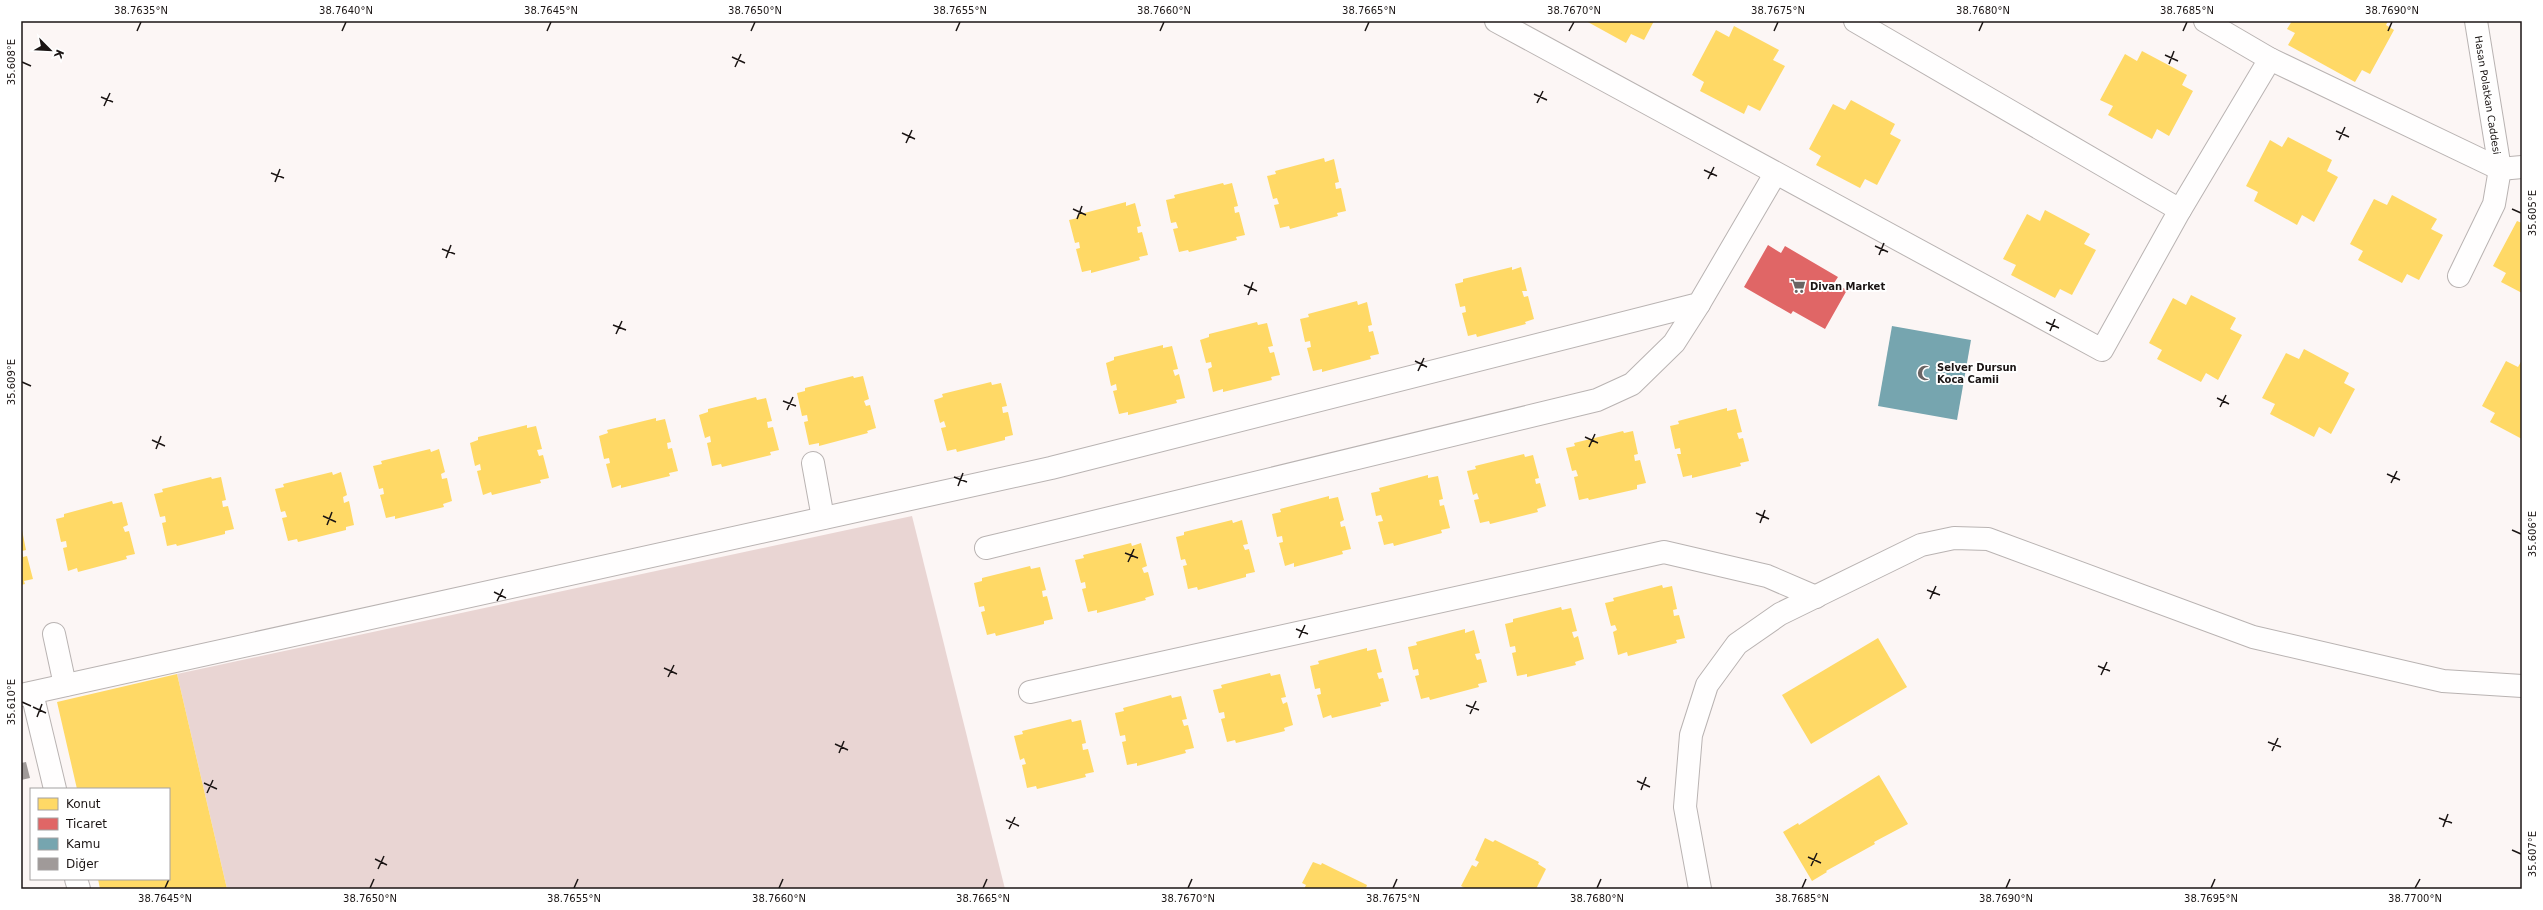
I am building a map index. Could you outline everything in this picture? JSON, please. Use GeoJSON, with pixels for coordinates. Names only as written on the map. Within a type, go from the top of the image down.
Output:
{"type":"FeatureCollection","features":[{"type":"Feature","properties":{"kind":"street"},"geometry":{"type":"LineString","coordinates":[[1496,21],[1775,174],[2102,350],[2180,210],[2270,59]]}},
{"type":"Feature","properties":{"kind":"street"},"geometry":{"type":"LineString","coordinates":[[1854,21],[2180,210]]}},
{"type":"Feature","properties":{"kind":"street"},"geometry":{"type":"LineString","coordinates":[[2205,21],[2270,59],[2500,169],[2522,167]]}},
{"type":"Feature","properties":{"kind":"street","name":"Hasan Polatkan Caddesi"},"geometry":{"type":"LineString","coordinates":[[2459,276],[2494,204],[2500,169],[2476,21]]}},
{"type":"Feature","properties":{"kind":"street"},"geometry":{"type":"LineString","coordinates":[[986,548],[1597,400],[1632,384],[1674,343],[1699,304],[1775,174]]}},
{"type":"Feature","properties":{"kind":"street"},"geometry":{"type":"LineString","coordinates":[[55,788],[27,694],[1051,468],[1699,304]]}},
{"type":"Feature","properties":{"kind":"street"},"geometry":{"type":"LineString","coordinates":[[813,463],[823,518]]}},
{"type":"Feature","properties":{"kind":"street"},"geometry":{"type":"LineString","coordinates":[[1700,889],[1685,807],[1691,735],[1706,686],[1737,644],[1780,614],[1921,545],[1954,538],[1988,540],[2253,637],[2443,681],[2522,686]]}},
{"type":"Feature","properties":{"kind":"street"},"geometry":{"type":"LineString","coordinates":[[1030,692],[1664,552],[1767,576],[1816,597]]}},
{"type":"Feature","properties":{"kind":"street"},"geometry":{"type":"LineString","coordinates":[[54,634],[66,685]]}},
{"type":"Feature","properties":{"kind":"shaded area"},"geometry":{"type":"Polygon","coordinates":[[[912,516],[1005,889],[227,889],[177,674],[912,516]]]}},
{"type":"Feature","properties":{"kind":"building: Konut"},"geometry":{"type":"Polygon","coordinates":[[[1586,21],[1654,21],[1644,40],[1631,34],[1626,43],[1586,21]]]}},
{"type":"Feature","properties":{"kind":"building: Konut"},"geometry":{"type":"Polygon","coordinates":[[[2292,21],[2388,21],[2386,25],[2394,30],[2370,74],[2362,70],[2355,82],[2288,45],[2295,33],[2287,29],[2292,21]]]}},
{"type":"Feature","properties":{"kind":"building: Konut"},"geometry":{"type":"Polygon","coordinates":[[[1734,26],[1779,50],[1773,60],[1785,66],[1760,111],[1748,105],[1744,114],[1700,91],[1704,82],[1692,75],[1716,30],[1729,37],[1734,26]]]}},
{"type":"Feature","properties":{"kind":"building: Konut"},"geometry":{"type":"Polygon","coordinates":[[[2142,51],[2187,75],[2182,85],[2193,91],[2169,136],[2157,129],[2152,139],[2108,115],[2113,106],[2100,100],[2125,54],[2137,61],[2142,51]]]}},
{"type":"Feature","properties":{"kind":"building: Konut"},"geometry":{"type":"Polygon","coordinates":[[[1851,100],[1895,124],[1890,134],[1901,140],[1877,185],[1865,179],[1860,188],[1816,165],[1821,156],[1809,149],[1833,104],[1845,110],[1851,100]]]}},
{"type":"Feature","properties":{"kind":"building: Konut"},"geometry":{"type":"Polygon","coordinates":[[[2288,137],[2332,160],[2327,171],[2338,177],[2314,222],[2302,215],[2297,225],[2254,201],[2258,192],[2246,186],[2270,140],[2282,147],[2288,137]]]}},
{"type":"Feature","properties":{"kind":"building: Konut"},"geometry":{"type":"Polygon","coordinates":[[[1324,158],[1325,162],[1334,159],[1339,182],[1335,183],[1336,189],[1341,188],[1346,211],[1337,213],[1338,216],[1290,229],[1289,226],[1280,228],[1274,205],[1279,204],[1277,198],[1273,199],[1267,176],[1276,174],[1275,171],[1324,158]]]}},
{"type":"Feature","properties":{"kind":"building: Konut"},"geometry":{"type":"Polygon","coordinates":[[[1223,183],[1224,185],[1232,183],[1238,206],[1234,207],[1235,213],[1239,212],[1245,235],[1236,237],[1237,240],[1189,252],[1188,250],[1179,252],[1173,229],[1178,228],[1176,222],[1171,223],[1166,200],[1175,198],[1174,195],[1223,183]]]}},
{"type":"Feature","properties":{"kind":"building: Konut"},"geometry":{"type":"Polygon","coordinates":[[[2392,195],[2437,219],[2431,229],[2443,235],[2419,280],[2407,274],[2402,283],[2358,260],[2363,251],[2350,244],[2374,199],[2387,205],[2392,195]]]}},
{"type":"Feature","properties":{"kind":"building: Konut"},"geometry":{"type":"Polygon","coordinates":[[[1126,202],[1126,206],[1135,203],[1141,226],[1137,227],[1138,233],[1142,232],[1148,255],[1139,257],[1140,260],[1091,273],[1091,270],[1082,272],[1076,249],[1080,248],[1079,242],[1075,243],[1069,220],[1078,218],[1077,215],[1126,202]]]}},
{"type":"Feature","properties":{"kind":"building: Konut"},"geometry":{"type":"Polygon","coordinates":[[[2045,210],[2090,234],[2084,244],[2096,250],[2072,295],[2060,289],[2055,298],[2011,275],[2016,265],[2003,259],[2027,214],[2040,221],[2045,210]]]}},
{"type":"Feature","properties":{"kind":"building: Konut"},"geometry":{"type":"Polygon","coordinates":[[[2517,221],[2522,223],[2522,293],[2501,282],[2506,273],[2493,266],[2517,221]]]}},
{"type":"Feature","properties":{"kind":"building: Konut"},"geometry":{"type":"Polygon","coordinates":[[[1512,267],[1512,270],[1521,267],[1527,291],[1522,291],[1524,297],[1528,296],[1534,319],[1525,322],[1526,324],[1477,337],[1476,334],[1468,336],[1462,313],[1466,312],[1465,306],[1460,307],[1455,284],[1463,282],[1463,279],[1512,267]]]}},
{"type":"Feature","properties":{"kind":"building: Konut"},"geometry":{"type":"Polygon","coordinates":[[[2191,295],[2236,318],[2230,329],[2242,335],[2218,380],[2206,373],[2201,382],[2157,359],[2162,350],[2149,343],[2173,298],[2186,305],[2191,295]]]}},
{"type":"Feature","properties":{"kind":"building: Konut"},"geometry":{"type":"Polygon","coordinates":[[[1357,301],[1358,305],[1367,302],[1372,325],[1368,326],[1369,332],[1373,331],[1379,354],[1370,356],[1371,359],[1322,372],[1322,369],[1313,371],[1307,348],[1311,347],[1310,341],[1305,342],[1300,319],[1309,317],[1308,314],[1357,301]]]}},
{"type":"Feature","properties":{"kind":"building: Konut"},"geometry":{"type":"Polygon","coordinates":[[[1257,322],[1258,325],[1267,323],[1273,346],[1268,347],[1270,353],[1274,352],[1280,375],[1271,377],[1272,380],[1223,392],[1223,389],[1213,392],[1208,369],[1212,367],[1211,362],[1206,363],[1200,340],[1209,337],[1209,334],[1257,322]]]}},
{"type":"Feature","properties":{"kind":"building: Konut"},"geometry":{"type":"Polygon","coordinates":[[[1163,345],[1163,348],[1172,346],[1178,369],[1173,370],[1175,376],[1179,374],[1185,398],[1176,400],[1177,403],[1128,415],[1128,412],[1119,414],[1113,391],[1117,390],[1116,384],[1111,386],[1106,363],[1114,360],[1114,357],[1163,345]]]}},
{"type":"Feature","properties":{"kind":"building: Konut"},"geometry":{"type":"Polygon","coordinates":[[[2304,349],[2349,373],[2344,383],[2355,389],[2331,434],[2319,427],[2314,437],[2270,414],[2275,404],[2262,398],[2286,353],[2299,359],[2304,349]]]}},
{"type":"Feature","properties":{"kind":"building: Konut"},"geometry":{"type":"Polygon","coordinates":[[[2522,360],[2522,439],[2490,422],[2495,413],[2482,406],[2506,361],[2518,367],[2522,360]]]}},
{"type":"Feature","properties":{"kind":"building: Konut"},"geometry":{"type":"Polygon","coordinates":[[[853,376],[854,378],[863,376],[869,399],[864,401],[866,406],[870,405],[876,428],[867,431],[868,433],[819,446],[819,443],[809,445],[804,422],[808,421],[807,415],[802,416],[797,393],[805,391],[805,388],[853,376]]]}},
{"type":"Feature","properties":{"kind":"building: Konut"},"geometry":{"type":"Polygon","coordinates":[[[991,382],[992,385],[1001,383],[1007,406],[1002,407],[1003,413],[1008,412],[1013,435],[1005,437],[1005,440],[957,452],[956,449],[947,451],[941,428],[946,427],[944,421],[940,423],[934,400],[943,397],[942,394],[991,382]]]}},
{"type":"Feature","properties":{"kind":"building: Konut"},"geometry":{"type":"Polygon","coordinates":[[[756,397],[757,400],[766,398],[772,421],[767,422],[768,428],[773,427],[779,450],[770,452],[771,455],[722,467],[721,464],[712,466],[707,443],[711,442],[710,436],[705,438],[699,415],[708,412],[708,409],[756,397]]]}},
{"type":"Feature","properties":{"kind":"building: Konut"},"geometry":{"type":"Polygon","coordinates":[[[1727,408],[1727,411],[1736,409],[1742,432],[1737,433],[1739,439],[1743,438],[1749,461],[1740,463],[1741,466],[1692,478],[1692,475],[1683,477],[1677,454],[1681,454],[1680,448],[1675,449],[1670,426],[1679,424],[1678,421],[1727,408]]]}},
{"type":"Feature","properties":{"kind":"building: Konut"},"geometry":{"type":"Polygon","coordinates":[[[656,418],[656,421],[665,419],[671,442],[667,443],[668,449],[672,448],[678,471],[669,473],[670,476],[621,488],[621,485],[612,488],[606,464],[610,463],[609,458],[604,459],[599,436],[608,433],[607,430],[656,418]]]}},
{"type":"Feature","properties":{"kind":"building: Konut"},"geometry":{"type":"Polygon","coordinates":[[[527,425],[527,428],[536,426],[542,449],[537,450],[539,456],[543,455],[549,478],[540,480],[541,483],[492,495],[491,492],[483,495],[477,471],[481,470],[480,464],[475,466],[470,443],[478,440],[478,437],[527,425]]]}},
{"type":"Feature","properties":{"kind":"building: Konut"},"geometry":{"type":"Polygon","coordinates":[[[1623,431],[1624,433],[1633,431],[1638,454],[1634,455],[1635,461],[1640,460],[1646,483],[1637,485],[1637,489],[1589,500],[1588,498],[1579,500],[1574,477],[1578,476],[1576,470],[1572,471],[1566,448],[1575,446],[1574,443],[1623,431]]]}},
{"type":"Feature","properties":{"kind":"building: Konut"},"geometry":{"type":"Polygon","coordinates":[[[430,449],[431,452],[439,449],[445,472],[441,474],[442,479],[447,478],[452,501],[443,504],[444,507],[395,519],[395,516],[386,518],[380,495],[384,494],[383,488],[379,489],[373,466],[382,464],[381,461],[430,449]]]}},
{"type":"Feature","properties":{"kind":"building: Konut"},"geometry":{"type":"Polygon","coordinates":[[[1524,454],[1525,457],[1533,455],[1539,478],[1535,479],[1536,484],[1540,483],[1546,506],[1537,509],[1538,512],[1490,524],[1489,521],[1480,523],[1474,500],[1479,499],[1477,493],[1473,495],[1467,471],[1476,469],[1475,466],[1524,454]]]}},
{"type":"Feature","properties":{"kind":"building: Konut"},"geometry":{"type":"Polygon","coordinates":[[[332,472],[333,475],[341,472],[347,495],[343,497],[344,503],[349,501],[354,525],[346,527],[346,530],[298,542],[297,539],[288,541],[282,518],[287,517],[285,511],[281,512],[275,489],[284,487],[283,484],[332,472]]]}},
{"type":"Feature","properties":{"kind":"building: Konut"},"geometry":{"type":"Polygon","coordinates":[[[1428,475],[1428,478],[1438,476],[1443,499],[1439,500],[1440,506],[1444,505],[1450,528],[1441,530],[1442,533],[1394,546],[1393,543],[1384,545],[1378,522],[1383,521],[1381,515],[1376,516],[1371,493],[1380,491],[1379,488],[1428,475]]]}},
{"type":"Feature","properties":{"kind":"building: Konut"},"geometry":{"type":"Polygon","coordinates":[[[211,477],[212,479],[221,477],[226,500],[222,501],[223,507],[228,506],[234,529],[225,531],[225,534],[177,546],[176,544],[167,546],[162,523],[166,522],[165,516],[160,517],[154,494],[163,492],[162,489],[211,477]]]}},
{"type":"Feature","properties":{"kind":"building: Konut"},"geometry":{"type":"Polygon","coordinates":[[[1329,496],[1329,499],[1338,497],[1344,520],[1340,522],[1341,527],[1345,526],[1351,549],[1342,551],[1343,554],[1294,567],[1294,563],[1285,566],[1279,543],[1283,542],[1282,536],[1277,537],[1272,514],[1281,512],[1280,509],[1329,496]]]}},
{"type":"Feature","properties":{"kind":"building: Konut"},"geometry":{"type":"Polygon","coordinates":[[[112,501],[113,504],[122,502],[128,525],[123,527],[125,532],[129,531],[135,554],[126,556],[127,559],[78,572],[77,568],[68,571],[63,548],[67,547],[66,541],[61,542],[56,519],[64,517],[64,514],[112,501]]]}},
{"type":"Feature","properties":{"kind":"building: Konut"},"geometry":{"type":"Polygon","coordinates":[[[1232,520],[1233,523],[1242,520],[1248,544],[1243,545],[1245,550],[1249,549],[1255,572],[1246,574],[1246,577],[1198,590],[1197,587],[1188,589],[1183,566],[1187,565],[1185,559],[1181,560],[1176,537],[1184,535],[1184,532],[1232,520]]]}},
{"type":"Feature","properties":{"kind":"building: Konut"},"geometry":{"type":"Polygon","coordinates":[[[22,530],[26,550],[22,551],[23,557],[27,556],[33,579],[24,581],[25,584],[21,585],[22,530]]]}},
{"type":"Feature","properties":{"kind":"building: Konut"},"geometry":{"type":"Polygon","coordinates":[[[1131,543],[1132,546],[1141,543],[1147,566],[1142,568],[1144,573],[1148,572],[1154,595],[1145,598],[1146,600],[1097,613],[1097,610],[1088,612],[1082,589],[1086,588],[1085,582],[1081,583],[1075,560],[1084,558],[1083,555],[1131,543]]]}},
{"type":"Feature","properties":{"kind":"building: Konut"},"geometry":{"type":"Polygon","coordinates":[[[1030,566],[1031,569],[1040,567],[1046,590],[1042,591],[1043,597],[1047,596],[1053,619],[1044,621],[1044,624],[996,636],[995,633],[987,635],[981,612],[985,611],[984,606],[979,607],[974,583],[982,581],[982,578],[1030,566]]]}},
{"type":"Feature","properties":{"kind":"building: Konut"},"geometry":{"type":"Polygon","coordinates":[[[1662,585],[1663,588],[1672,586],[1677,609],[1673,610],[1674,616],[1679,615],[1685,638],[1676,640],[1677,643],[1628,656],[1627,652],[1618,655],[1613,632],[1617,630],[1615,625],[1611,626],[1605,603],[1614,601],[1613,598],[1662,585]]]}},
{"type":"Feature","properties":{"kind":"building: Konut"},"geometry":{"type":"Polygon","coordinates":[[[1561,607],[1562,610],[1571,608],[1577,631],[1572,632],[1574,638],[1578,636],[1584,659],[1575,662],[1576,665],[1527,677],[1527,674],[1517,676],[1512,653],[1516,652],[1515,646],[1510,647],[1505,624],[1513,622],[1513,619],[1561,607]]]}},
{"type":"Feature","properties":{"kind":"building: Konut"},"geometry":{"type":"Polygon","coordinates":[[[1465,629],[1465,633],[1474,630],[1480,653],[1475,654],[1477,660],[1481,659],[1487,682],[1478,684],[1479,687],[1430,700],[1429,697],[1421,699],[1415,676],[1419,675],[1418,669],[1413,670],[1408,647],[1417,645],[1416,642],[1465,629]]]}},
{"type":"Feature","properties":{"kind":"building: Konut"},"geometry":{"type":"Polygon","coordinates":[[[1878,638],[1907,687],[1811,744],[1782,695],[1878,638]]]}},
{"type":"Feature","properties":{"kind":"building: Konut"},"geometry":{"type":"Polygon","coordinates":[[[1367,648],[1367,651],[1376,649],[1382,672],[1377,673],[1379,679],[1383,678],[1389,701],[1380,703],[1381,706],[1332,718],[1331,715],[1323,718],[1317,695],[1321,694],[1320,688],[1315,689],[1310,666],[1319,664],[1318,661],[1367,648]]]}},
{"type":"Feature","properties":{"kind":"building: Konut"},"geometry":{"type":"Polygon","coordinates":[[[1270,673],[1271,676],[1280,674],[1286,697],[1281,698],[1283,704],[1287,702],[1293,725],[1284,728],[1285,731],[1236,743],[1235,740],[1227,742],[1221,719],[1225,718],[1224,712],[1219,713],[1213,690],[1222,688],[1221,685],[1270,673]]]}},
{"type":"Feature","properties":{"kind":"building: Konut"},"geometry":{"type":"Polygon","coordinates":[[[177,674],[227,889],[100,889],[98,880],[170,880],[170,788],[77,788],[57,702],[177,674]]]}},
{"type":"Feature","properties":{"kind":"building: Konut"},"geometry":{"type":"Polygon","coordinates":[[[1171,695],[1172,698],[1181,696],[1187,719],[1182,720],[1184,726],[1188,725],[1194,748],[1185,750],[1186,753],[1137,766],[1137,763],[1127,765],[1122,742],[1126,741],[1125,735],[1120,736],[1115,713],[1124,711],[1123,708],[1171,695]]]}},
{"type":"Feature","properties":{"kind":"building: Konut"},"geometry":{"type":"Polygon","coordinates":[[[1071,719],[1072,722],[1081,720],[1086,743],[1082,744],[1083,750],[1088,749],[1094,772],[1085,774],[1086,777],[1037,789],[1036,786],[1027,788],[1022,765],[1026,764],[1024,758],[1020,760],[1014,736],[1023,734],[1022,731],[1071,719]]]}},
{"type":"Feature","properties":{"kind":"building: Konut"},"geometry":{"type":"Polygon","coordinates":[[[1879,775],[1908,824],[1874,842],[1875,844],[1826,871],[1827,872],[1812,881],[1783,832],[1798,823],[1799,825],[1879,775]]]}},
{"type":"Feature","properties":{"kind":"building: Konut"},"geometry":{"type":"Polygon","coordinates":[[[1485,838],[1493,842],[1495,840],[1539,862],[1538,864],[1546,869],[1536,889],[1467,889],[1461,886],[1472,865],[1476,867],[1479,862],[1475,860],[1485,838]]]}},
{"type":"Feature","properties":{"kind":"building: Konut"},"geometry":{"type":"Polygon","coordinates":[[[1313,862],[1321,865],[1322,863],[1367,885],[1366,888],[1368,889],[1304,889],[1306,885],[1302,883],[1313,862]]]}},
{"type":"Feature","properties":{"kind":"building: Ticaret"},"geometry":{"type":"Polygon","coordinates":[[[1768,245],[1781,253],[1785,246],[1838,277],[1834,283],[1847,290],[1825,329],[1793,311],[1791,314],[1744,287],[1768,245]]]}},
{"type":"Feature","properties":{"kind":"building: Kamu","name":"Selver Dursun Koca Camii"},"geometry":{"type":"Polygon","coordinates":[[[1892,326],[1971,340],[1957,420],[1878,406],[1892,326]]]}},
{"type":"Feature","properties":{"kind":"building: Diğer"},"geometry":{"type":"Polygon","coordinates":[[[26,762],[30,778],[21,780],[21,763],[26,762]]]}},
{"type":"Feature","properties":{"kind":"place","name":"Divan Market"},"geometry":{"type":"Point","coordinates":[1798,286]}},
{"type":"Feature","properties":{"kind":"place","name":"Selver Dursun Koca Camii"},"geometry":{"type":"Point","coordinates":[1925,373]}}]}
